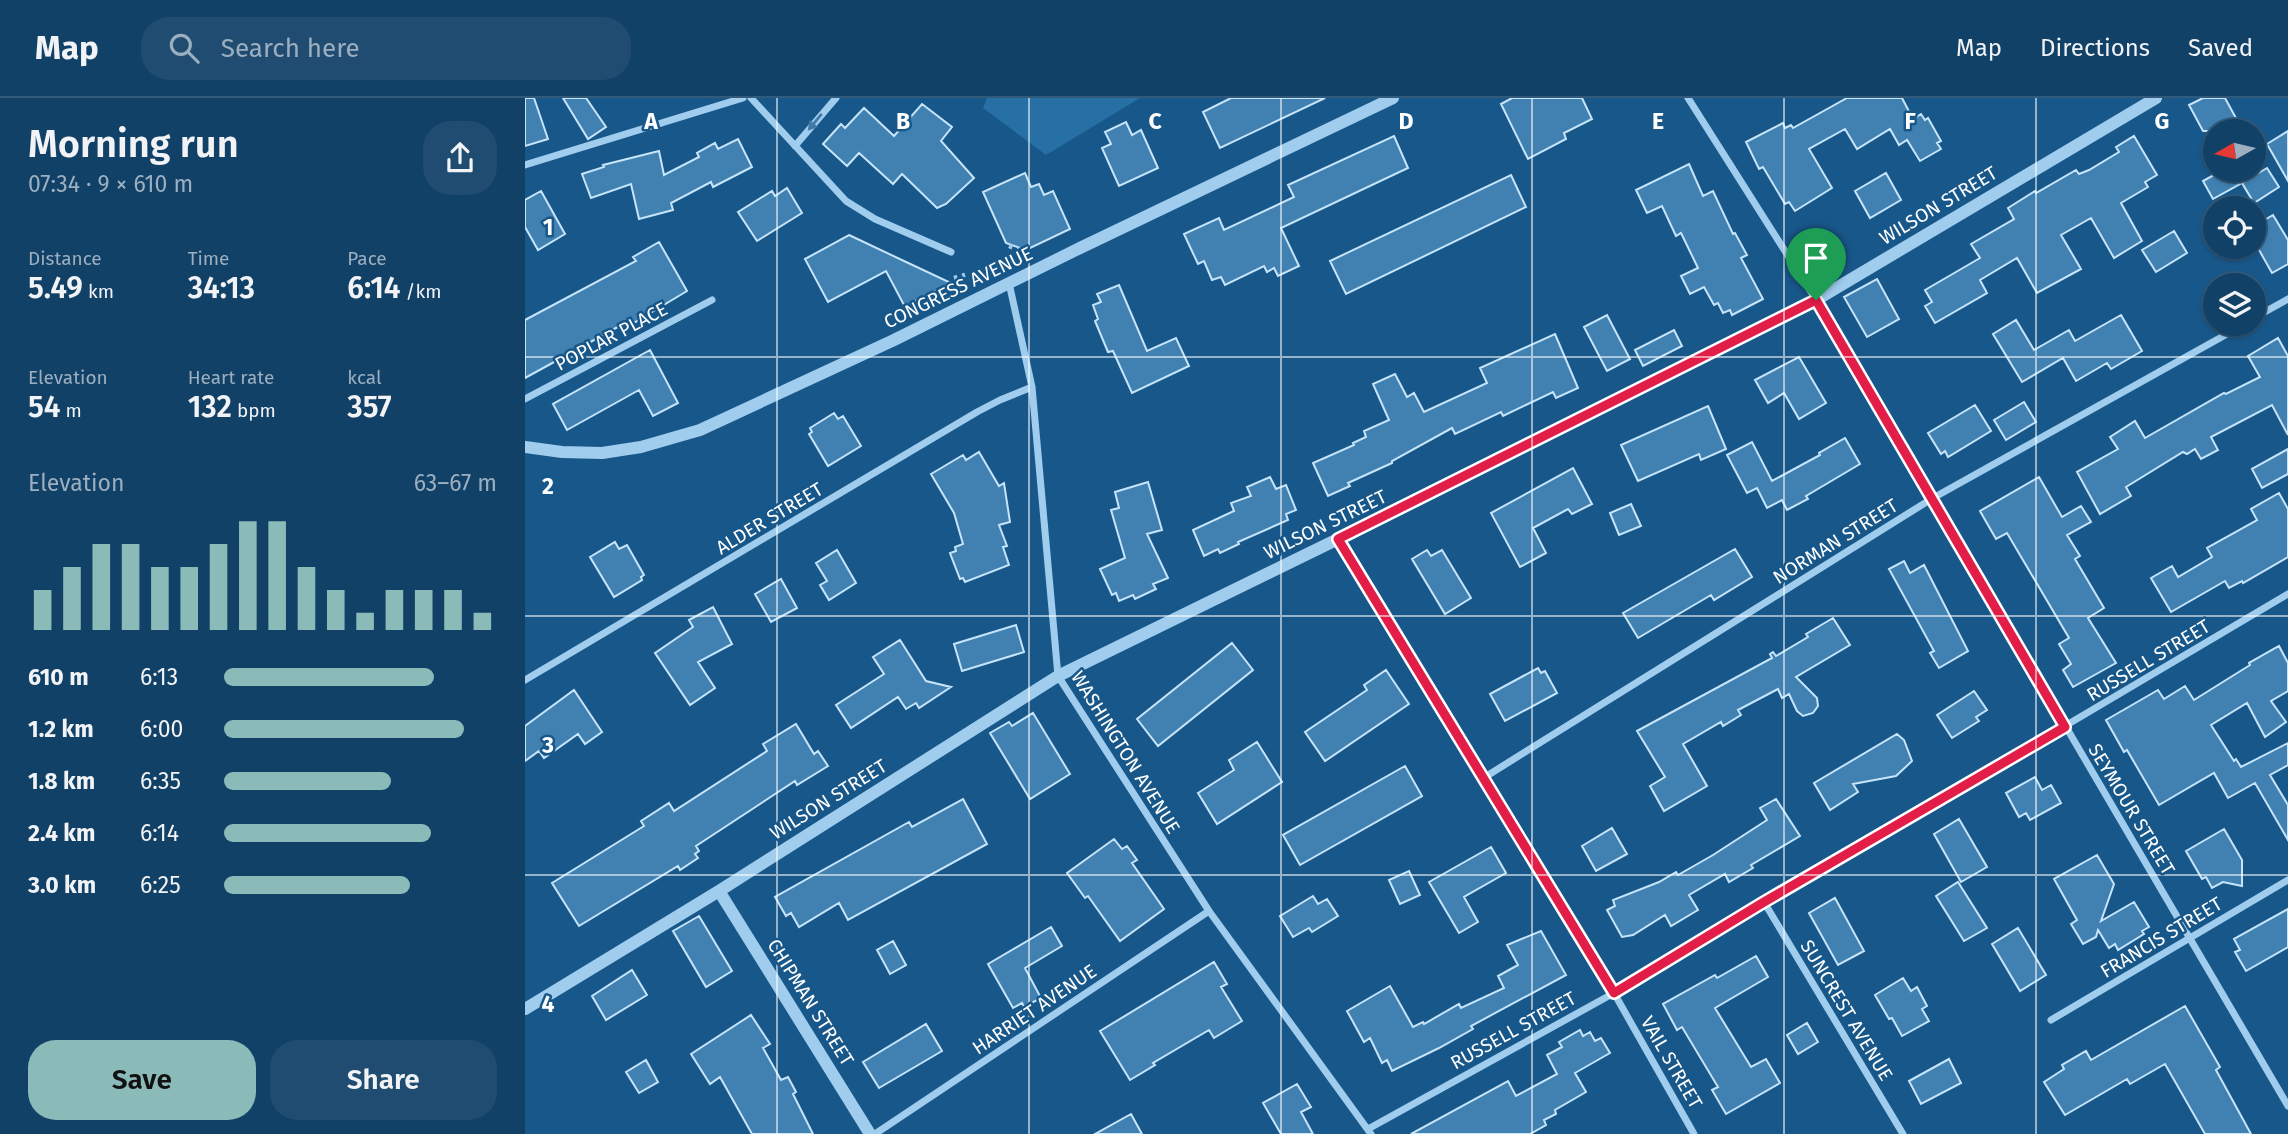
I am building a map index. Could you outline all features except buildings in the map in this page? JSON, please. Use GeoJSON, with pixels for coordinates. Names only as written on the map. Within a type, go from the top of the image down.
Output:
{"type":"FeatureCollection","features":[{"type":"Feature","properties":{"kind":"street"},"geometry":{"type":"LineString","coordinates":[[525,165],[743,98]]}},
{"type":"Feature","properties":{"kind":"street"},"geometry":{"type":"LineString","coordinates":[[751,98],[838,193],[859,211],[951,252]]}},
{"type":"Feature","properties":{"kind":"street"},"geometry":{"type":"LineString","coordinates":[[795,146],[836,98]]}},
{"type":"Feature","properties":{"kind":"street","name":"CONGRESS AVENUE"},"geometry":{"type":"LineString","coordinates":[[525,447],[562,452],[602,453],[680,437],[882,346],[1393,98]]}},
{"type":"Feature","properties":{"kind":"street","name":"SEYMOUR STREET"},"geometry":{"type":"LineString","coordinates":[[1688,98],[1816,300],[2288,1106]]}},
{"type":"Feature","properties":{"kind":"street","name":"WILSON STREET"},"geometry":{"type":"LineString","coordinates":[[525,1009],[719,891],[1058,676],[1816,300],[2156,98]]}},
{"type":"Feature","properties":{"kind":"street","name":"WASHINGTON AVENUE"},"geometry":{"type":"LineString","coordinates":[[1010,283],[1032,387],[1058,676],[1209,911],[1369,1131]]}},
{"type":"Feature","properties":{"kind":"street"},"geometry":{"type":"LineString","coordinates":[[2266,311],[2288,299]]}},
{"type":"Feature","properties":{"kind":"street","name":"POPLAR PLACE"},"geometry":{"type":"LineString","coordinates":[[525,399],[712,300]]}},
{"type":"Feature","properties":{"kind":"street","name":"NORMAN STREET"},"geometry":{"type":"LineString","coordinates":[[1485,777],[1933,498],[2223,336]]}},
{"type":"Feature","properties":{"kind":"street","name":"ALDER STREET"},"geometry":{"type":"LineString","coordinates":[[525,680],[977,412],[1032,387]]}},
{"type":"Feature","properties":{"kind":"street","name":"VAIL STREET"},"geometry":{"type":"LineString","coordinates":[[1338,539],[1485,777],[1614,993],[1694,1134]]}},
{"type":"Feature","properties":{"kind":"street","name":"RUSSELL STREET"},"geometry":{"type":"LineString","coordinates":[[1369,1131],[1614,993],[2288,594]]}},
{"type":"Feature","properties":{"kind":"street","name":"FRANCIS STREET"},"geometry":{"type":"LineString","coordinates":[[2051,1020],[2288,880]]}},
{"type":"Feature","properties":{"kind":"street","name":"CHIPMAN STREET"},"geometry":{"type":"LineString","coordinates":[[719,891],[873,1134]]}},
{"type":"Feature","properties":{"kind":"street","name":"SUNCREST AVENUE"},"geometry":{"type":"LineString","coordinates":[[1764,902],[1903,1134]]}},
{"type":"Feature","properties":{"kind":"street","name":"HARRIET AVENUE"},"geometry":{"type":"LineString","coordinates":[[873,1134],[1209,911]]}},
{"type":"Feature","properties":{"kind":"path"},"geometry":{"type":"LineString","coordinates":[[1009,246],[1019,250]]}},
{"type":"Feature","properties":{"kind":"path"},"geometry":{"type":"LineString","coordinates":[[954,278],[965,275]]}},
{"type":"Feature","properties":{"kind":"shaded area"},"geometry":{"type":"Polygon","coordinates":[[[987,98],[1140,98],[1046,155],[983,108],[987,98]]]}},
{"type":"Feature","properties":{"kind":"route"},"geometry":{"type":"LineString","coordinates":[[1816,300],[2065,727],[1764,902],[1614,993],[1338,539],[1816,300]]}}]}
